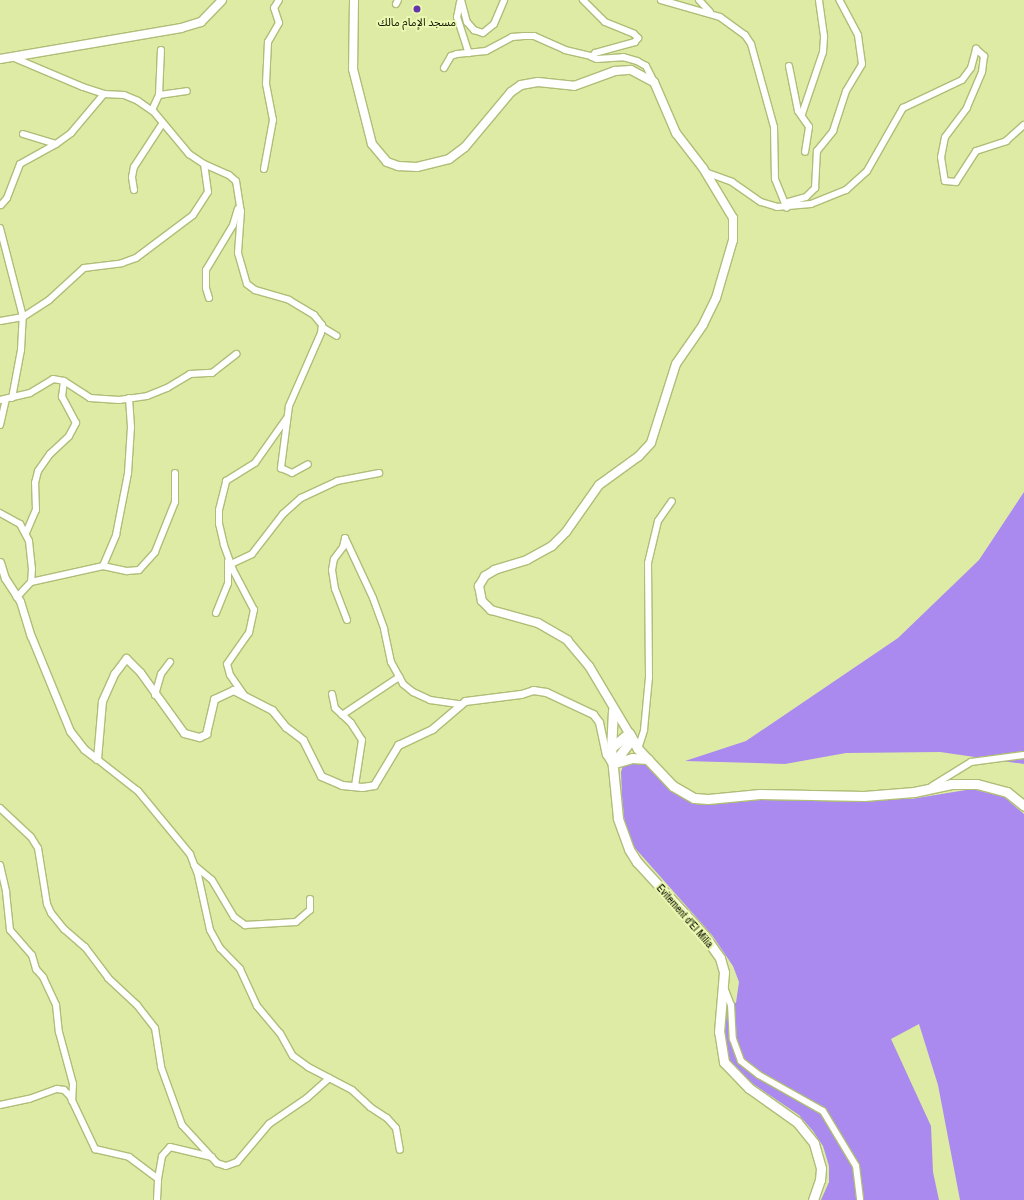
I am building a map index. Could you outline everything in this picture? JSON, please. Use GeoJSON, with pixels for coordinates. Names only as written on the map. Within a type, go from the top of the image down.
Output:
{"type":"FeatureCollection","features":[{"type":"Feature","properties":{"kind":"main road"},"geometry":{"type":"LineString","coordinates":[[0,59],[10,56],[181,28],[201,22],[222,0]]}},
{"type":"Feature","properties":{"kind":"main road"},"geometry":{"type":"LineString","coordinates":[[354,0],[353,69],[369,134],[380,155],[398,166],[427,166],[449,159],[465,147],[511,92],[521,85],[538,82],[574,86],[623,70],[639,72],[654,82],[676,133],[705,172],[734,218],[734,240],[709,316],[672,373],[651,443],[639,456],[599,485],[566,532],[552,546],[527,560],[495,570],[485,576],[479,586],[482,601],[490,610],[538,623],[568,640],[589,666],[638,749],[673,786],[694,798],[708,799],[760,794],[864,796],[957,784],[994,787],[1007,792],[1024,806]]}},
{"type":"Feature","properties":{"kind":"main road","name":"Evitement d'El Milia"},"geometry":{"type":"LineString","coordinates":[[614,710],[611,752],[618,818],[629,849],[637,862],[712,946],[724,972],[724,987],[719,1032],[724,1062],[749,1088],[797,1122],[814,1143],[821,1168],[820,1180],[813,1200]]}},
{"type":"Feature","properties":{"kind":"main road"},"geometry":{"type":"LineString","coordinates":[[613,764],[630,736]]}},
{"type":"Feature","properties":{"kind":"main road"},"geometry":{"type":"LineString","coordinates":[[611,752],[615,742],[630,736]]}},
{"type":"Feature","properties":{"kind":"main road"},"geometry":{"type":"LineString","coordinates":[[613,764],[632,758],[648,759]]}},
{"type":"Feature","properties":{"kind":"street"},"geometry":{"type":"LineString","coordinates":[[264,169],[273,120],[266,84],[268,42],[279,23],[274,8],[279,0]]}},
{"type":"Feature","properties":{"kind":"street"},"geometry":{"type":"LineString","coordinates":[[460,0],[467,22],[474,30],[483,33],[494,24],[504,0]]}},
{"type":"Feature","properties":{"kind":"street"},"geometry":{"type":"LineString","coordinates":[[460,0],[458,17],[469,53]]}},
{"type":"Feature","properties":{"kind":"street"},"geometry":{"type":"LineString","coordinates":[[583,0],[605,22],[634,34],[638,38],[634,42],[591,56]]}},
{"type":"Feature","properties":{"kind":"street"},"geometry":{"type":"LineString","coordinates":[[662,0],[710,12],[728,22],[745,35],[751,44],[774,127],[775,179],[786,205]]}},
{"type":"Feature","properties":{"kind":"street"},"geometry":{"type":"LineString","coordinates":[[699,0],[710,12]]}},
{"type":"Feature","properties":{"kind":"street"},"geometry":{"type":"LineString","coordinates":[[802,114],[823,52],[824,36],[819,0]]}},
{"type":"Feature","properties":{"kind":"street"},"geometry":{"type":"LineString","coordinates":[[786,205],[806,197],[815,188],[817,151],[832,131],[846,91],[862,64],[858,35],[839,0]]}},
{"type":"Feature","properties":{"kind":"street"},"geometry":{"type":"LineString","coordinates":[[444,68],[451,56],[486,51],[512,37],[534,36],[564,50],[591,56],[597,60],[623,57],[637,61],[646,66],[654,82]]}},
{"type":"Feature","properties":{"kind":"street"},"geometry":{"type":"LineString","coordinates":[[705,172],[732,182],[769,205],[805,206],[829,198],[846,190],[861,179],[903,108],[962,80],[971,68],[976,49],[984,56],[982,72],[967,108],[945,137],[941,157],[945,181],[956,182],[976,151],[1006,141],[1024,125]]}},
{"type":"Feature","properties":{"kind":"street"},"geometry":{"type":"LineString","coordinates":[[152,110],[159,95],[161,50]]}},
{"type":"Feature","properties":{"kind":"street"},"geometry":{"type":"LineString","coordinates":[[10,56],[104,94],[130,97],[152,110],[162,124],[189,154],[204,164],[234,179],[240,198],[238,253],[247,284],[255,290],[289,300],[314,315],[322,327],[337,336]]}},
{"type":"Feature","properties":{"kind":"street"},"geometry":{"type":"LineString","coordinates":[[789,66],[798,111],[802,114],[809,127],[805,152]]}},
{"type":"Feature","properties":{"kind":"street"},"geometry":{"type":"LineString","coordinates":[[159,95],[187,91]]}},
{"type":"Feature","properties":{"kind":"street"},"geometry":{"type":"LineString","coordinates":[[0,204],[7,198],[20,164],[56,144],[71,133],[104,94]]}},
{"type":"Feature","properties":{"kind":"street"},"geometry":{"type":"LineString","coordinates":[[134,190],[132,177],[134,167],[162,124]]}},
{"type":"Feature","properties":{"kind":"street"},"geometry":{"type":"LineString","coordinates":[[23,134],[56,144]]}},
{"type":"Feature","properties":{"kind":"street"},"geometry":{"type":"LineString","coordinates":[[0,321],[23,317],[49,300],[84,268],[122,262],[136,258],[193,215],[208,192],[204,164]]}},
{"type":"Feature","properties":{"kind":"street"},"geometry":{"type":"LineString","coordinates":[[209,298],[206,288],[206,270],[234,225],[240,198]]}},
{"type":"Feature","properties":{"kind":"street"},"geometry":{"type":"LineString","coordinates":[[0,228],[23,317],[21,350],[6,399],[0,425]]}},
{"type":"Feature","properties":{"kind":"street"},"geometry":{"type":"LineString","coordinates":[[308,464],[295,472],[281,469],[289,406],[322,327]]}},
{"type":"Feature","properties":{"kind":"street"},"geometry":{"type":"LineString","coordinates":[[6,399],[30,393],[50,379],[64,381],[90,398],[129,398],[158,392],[190,374],[210,374],[236,354]]}},
{"type":"Feature","properties":{"kind":"street"},"geometry":{"type":"LineString","coordinates":[[26,533],[36,510],[35,483],[38,471],[50,454],[69,436],[76,423],[62,396],[64,381]]}},
{"type":"Feature","properties":{"kind":"street"},"geometry":{"type":"LineString","coordinates":[[103,566],[116,535],[128,473],[131,427],[129,398]]}},
{"type":"Feature","properties":{"kind":"street"},"geometry":{"type":"LineString","coordinates":[[245,697],[230,675],[227,664],[250,633],[254,610],[231,564],[219,518],[226,481],[246,470],[258,460],[288,417]]}},
{"type":"Feature","properties":{"kind":"street"},"geometry":{"type":"LineString","coordinates":[[17,597],[31,582],[103,566],[134,572],[150,560],[162,536],[175,502],[175,473]]}},
{"type":"Feature","properties":{"kind":"street"},"geometry":{"type":"LineString","coordinates":[[231,564],[250,556],[283,514],[304,495],[341,479],[380,473]]}},
{"type":"Feature","properties":{"kind":"street"},"geometry":{"type":"LineString","coordinates":[[638,749],[644,730],[649,677],[648,563],[658,521],[672,501]]}},
{"type":"Feature","properties":{"kind":"street"},"geometry":{"type":"LineString","coordinates":[[0,513],[20,524],[26,533],[32,569],[31,582]]}},
{"type":"Feature","properties":{"kind":"street"},"geometry":{"type":"LineString","coordinates":[[347,620],[335,590],[332,570],[334,559],[343,546],[345,538],[378,611],[390,656],[399,677],[407,688],[422,697],[436,702],[460,704]]}},
{"type":"Feature","properties":{"kind":"street"},"geometry":{"type":"LineString","coordinates":[[216,613],[228,583],[228,555]]}},
{"type":"Feature","properties":{"kind":"street"},"geometry":{"type":"LineString","coordinates":[[0,562],[4,578],[17,597],[70,731],[84,749],[138,791],[190,854],[194,865],[205,915],[216,942],[240,969],[257,1006],[280,1033],[293,1056],[352,1090],[370,1107],[392,1122],[400,1150]]}},
{"type":"Feature","properties":{"kind":"street"},"geometry":{"type":"LineString","coordinates":[[97,759],[102,701],[122,660],[129,660],[178,728],[188,736],[199,738],[208,731],[214,700],[229,690],[269,708],[286,727],[303,740],[321,776],[333,782],[355,786],[374,786],[398,745],[432,729],[460,704],[470,699],[521,694],[533,690],[546,692],[582,708],[596,717],[606,754],[613,764]]}},
{"type":"Feature","properties":{"kind":"street"},"geometry":{"type":"LineString","coordinates":[[155,695],[161,674],[170,662]]}},
{"type":"Feature","properties":{"kind":"street"},"geometry":{"type":"LineString","coordinates":[[342,716],[399,677]]}},
{"type":"Feature","properties":{"kind":"street"},"geometry":{"type":"LineString","coordinates":[[332,694],[333,705],[351,724],[362,740],[355,786]]}},
{"type":"Feature","properties":{"kind":"street"},"geometry":{"type":"LineString","coordinates":[[929,788],[971,762],[1024,755]]}},
{"type":"Feature","properties":{"kind":"street"},"geometry":{"type":"LineString","coordinates":[[0,808],[31,837],[38,848],[46,904],[51,913],[64,929],[85,947],[108,978],[137,1004],[155,1028],[162,1067],[182,1125],[220,1165],[233,1165],[274,1120],[306,1098],[329,1078]]}},
{"type":"Feature","properties":{"kind":"street"},"geometry":{"type":"LineString","coordinates":[[0,865],[6,892],[10,930],[32,955],[36,969],[43,977],[56,1005],[58,1032],[73,1084],[72,1101]]}},
{"type":"Feature","properties":{"kind":"street"},"geometry":{"type":"LineString","coordinates":[[194,865],[212,880],[234,917],[245,925],[296,922],[310,910],[312,904],[310,899]]}},
{"type":"Feature","properties":{"kind":"street"},"geometry":{"type":"LineString","coordinates":[[724,987],[732,1005],[733,1038],[740,1061],[759,1075],[823,1111],[856,1166],[860,1200]]}},
{"type":"Feature","properties":{"kind":"street"},"geometry":{"type":"LineString","coordinates":[[0,1105],[28,1099],[57,1090],[66,1092],[72,1101],[95,1149],[129,1157],[158,1180]]}},
{"type":"Feature","properties":{"kind":"street"},"geometry":{"type":"LineString","coordinates":[[157,1200],[158,1180],[162,1156],[170,1147],[212,1157]]}},
{"type":"Feature","properties":{"kind":"shaded area"},"geometry":{"type":"Polygon","coordinates":[[[1024,492],[1024,764],[940,752],[846,753],[785,764],[685,761],[746,741],[898,638],[979,560],[1024,492]]]}},
{"type":"Feature","properties":{"kind":"shaded area"},"geometry":{"type":"Polygon","coordinates":[[[628,761],[643,763],[650,766],[679,796],[710,803],[787,798],[911,799],[972,789],[1004,797],[1024,814],[1024,1200],[960,1200],[938,1085],[919,1024],[891,1039],[931,1126],[933,1172],[939,1200],[821,1200],[829,1182],[829,1166],[823,1146],[813,1131],[799,1115],[743,1077],[731,1063],[726,1047],[725,1031],[728,1001],[736,1003],[739,982],[733,966],[712,935],[635,848],[625,826],[621,772],[624,763],[628,761]]]}},
{"type":"Feature","properties":{"kind":"place","name":"مسجد الإمام مالك"},"geometry":{"type":"Point","coordinates":[417,9]}}]}
